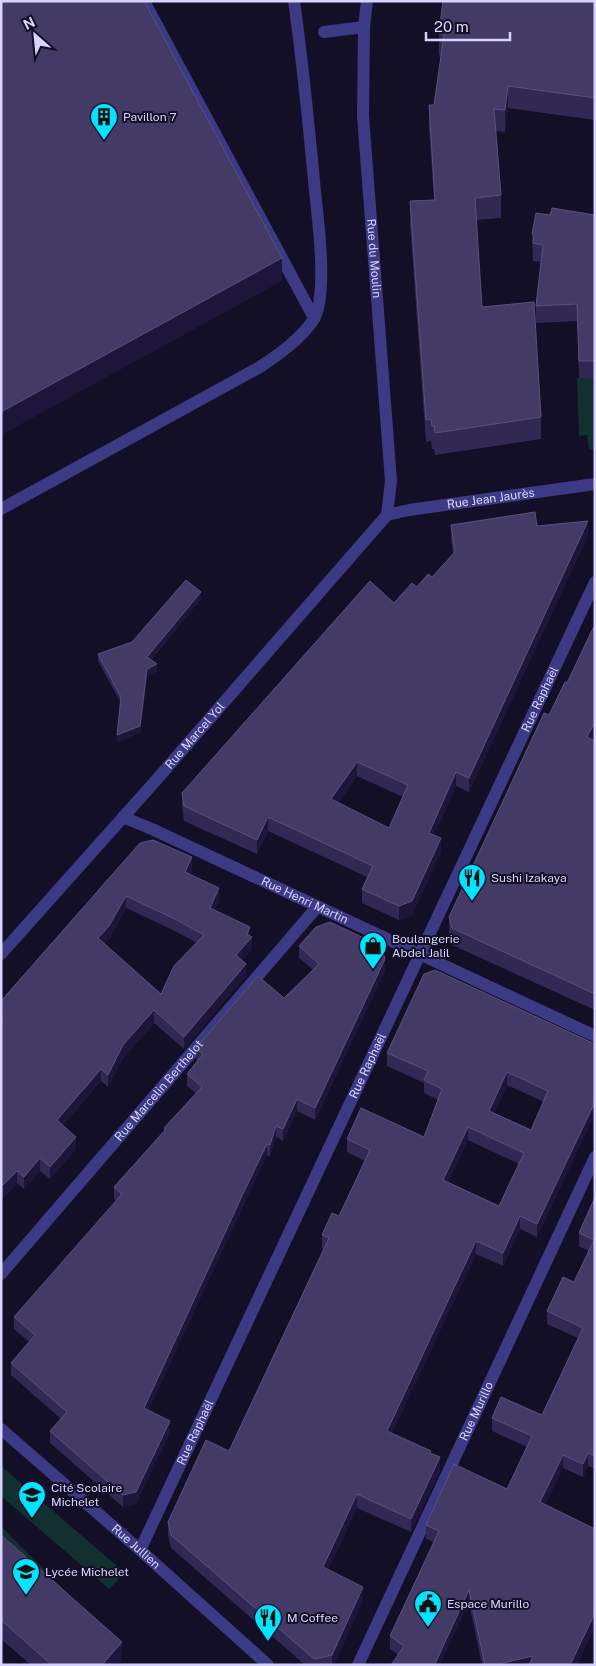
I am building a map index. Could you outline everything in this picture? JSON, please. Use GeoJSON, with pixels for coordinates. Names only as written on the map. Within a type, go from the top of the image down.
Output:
{"type":"FeatureCollection","features":[{"type":"Feature","properties":{"kind":"street"},"geometry":{"type":"LineString","coordinates":[[144,1],[314,318]]}},
{"type":"Feature","properties":{"kind":"street"},"geometry":{"type":"LineString","coordinates":[[1,509],[260,367],[290,346],[314,318],[321,291],[320,251],[305,73],[294,1]]}},
{"type":"Feature","properties":{"kind":"street","name":"Rue du Moulin"},"geometry":{"type":"LineString","coordinates":[[367,1],[364,28],[363,116],[391,481],[387,515]]}},
{"type":"Feature","properties":{"kind":"street"},"geometry":{"type":"LineString","coordinates":[[324,32],[364,28]]}},
{"type":"Feature","properties":{"kind":"street","name":"Rue Jean Jaurès"},"geometry":{"type":"LineString","coordinates":[[387,515],[408,510],[595,484]]}},
{"type":"Feature","properties":{"kind":"street","name":"Rue Marcel Yol"},"geometry":{"type":"LineString","coordinates":[[1,954],[387,515]]}},
{"type":"Feature","properties":{"kind":"street","name":"Rue Raphaël"},"geometry":{"type":"LineString","coordinates":[[140,1550],[595,582]]}},
{"type":"Feature","properties":{"kind":"street","name":"Rue Henri Martin"},"geometry":{"type":"LineString","coordinates":[[123,817],[595,1036]]}},
{"type":"Feature","properties":{"kind":"street","name":"Rue Marcelin Berthelot"},"geometry":{"type":"LineString","coordinates":[[1,1274],[317,907]]}},
{"type":"Feature","properties":{"kind":"street","name":"Rue Murillo"},"geometry":{"type":"LineString","coordinates":[[358,1665],[595,1157]]}},
{"type":"Feature","properties":{"kind":"street","name":"Rue Jullien"},"geometry":{"type":"LineString","coordinates":[[1,1429],[268,1665]]}},
{"type":"Feature","properties":{"kind":"green space"},"geometry":{"type":"Polygon","coordinates":[[[577,378],[595,378],[595,449],[589,450],[587,435],[579,436],[577,378]]]}},
{"type":"Feature","properties":{"kind":"green space"},"geometry":{"type":"Polygon","coordinates":[[[1,1466],[125,1573],[109,1589],[1,1496],[1,1466]]]}},
{"type":"Feature","properties":{"kind":"green space"},"geometry":{"type":"Polygon","coordinates":[[[1,1526],[72,1598],[1,1550],[1,1526]]]}},
{"type":"Feature","properties":{"kind":"building","name":"Pavillon 7"},"geometry":{"type":"Polygon","coordinates":[[[1,1],[144,1],[282,258],[1,412],[1,1]]]}},
{"type":"Feature","properties":{"kind":"building"},"geometry":{"type":"Polygon","coordinates":[[[443,1],[595,1],[595,98],[508,86],[505,110],[494,109],[501,195],[475,198],[482,307],[534,302],[541,417],[435,433],[431,419],[426,420],[410,201],[435,200],[429,105],[434,105],[444,35],[439,33],[443,1]]]}},
{"type":"Feature","properties":{"kind":"building"},"geometry":{"type":"Polygon","coordinates":[[[552,208],[595,215],[595,361],[579,361],[577,304],[536,306],[543,245],[533,243],[534,235],[532,234],[536,213],[550,215],[552,208]]]}},
{"type":"Feature","properties":{"kind":"building"},"geometry":{"type":"Polygon","coordinates":[[[535,512],[537,526],[588,521],[469,778],[456,772],[429,833],[441,838],[412,901],[399,906],[362,889],[373,866],[268,817],[257,840],[184,806],[182,793],[370,581],[394,603],[412,583],[417,587],[428,574],[432,577],[455,552],[451,525],[535,512]],[[357,762],[331,799],[389,828],[408,785],[357,762]]]}},
{"type":"Feature","properties":{"kind":"building"},"geometry":{"type":"Polygon","coordinates":[[[186,580],[201,592],[147,657],[157,664],[147,669],[140,726],[117,735],[121,697],[98,654],[132,642],[186,580]]]}},
{"type":"Feature","properties":{"kind":"building"},"geometry":{"type":"Polygon","coordinates":[[[595,624],[595,722],[587,737],[595,741],[595,994],[452,928],[449,917],[544,713],[549,715],[565,682],[567,683],[595,624]]]}},
{"type":"Feature","properties":{"kind":"building"},"geometry":{"type":"Polygon","coordinates":[[[153,840],[192,857],[185,872],[219,888],[210,908],[250,927],[247,934],[252,937],[236,955],[246,964],[184,1037],[154,1010],[123,1045],[108,1075],[101,1069],[57,1120],[76,1137],[50,1167],[40,1158],[24,1177],[17,1171],[3,1185],[1,1183],[1,1001],[140,843],[153,840]],[[126,896],[109,926],[98,938],[161,994],[174,966],[204,935],[126,896]]]}},
{"type":"Feature","properties":{"kind":"building"},"geometry":{"type":"Polygon","coordinates":[[[330,922],[381,946],[385,959],[315,1108],[297,1099],[283,1129],[276,1126],[270,1145],[267,1144],[144,1408],[170,1421],[136,1492],[123,1495],[50,1431],[67,1412],[11,1363],[35,1335],[14,1317],[122,1194],[114,1187],[202,1087],[187,1074],[203,1054],[196,1048],[258,976],[284,998],[319,964],[299,946],[316,927],[330,922]]]}},
{"type":"Feature","properties":{"kind":"building"},"geometry":{"type":"Polygon","coordinates":[[[435,970],[595,1044],[595,1102],[537,1224],[520,1216],[503,1253],[476,1241],[387,1431],[440,1457],[411,1519],[357,1494],[323,1567],[363,1587],[332,1655],[314,1659],[171,1535],[168,1522],[206,1440],[229,1451],[329,1238],[322,1235],[332,1213],[339,1216],[370,1150],[347,1139],[361,1108],[424,1137],[442,1089],[424,1080],[428,1071],[387,1053],[424,974],[435,970]],[[507,1072],[489,1111],[531,1130],[548,1091],[507,1072]],[[468,1127],[443,1180],[499,1206],[524,1153],[468,1127]]]}},
{"type":"Feature","properties":{"kind":"building"},"geometry":{"type":"Polygon","coordinates":[[[595,1197],[595,1456],[588,1453],[583,1464],[563,1455],[540,1502],[595,1529],[595,1613],[570,1665],[529,1665],[533,1656],[494,1665],[485,1665],[469,1590],[435,1665],[391,1665],[404,1646],[390,1636],[439,1531],[426,1525],[454,1464],[507,1489],[532,1436],[492,1418],[501,1397],[542,1415],[583,1328],[547,1311],[563,1277],[574,1282],[594,1240],[579,1233],[595,1197]]]}},
{"type":"Feature","properties":{"kind":"building","name":"Lycée Michelet"},"geometry":{"type":"Polygon","coordinates":[[[1,1535],[122,1642],[102,1665],[52,1665],[1,1620],[1,1535]]]}},
{"type":"Feature","properties":{"kind":"place","name":"Pavillon 7"},"geometry":{"type":"Point","coordinates":[104,141]}},
{"type":"Feature","properties":{"kind":"place","name":"Sushi Izakaya"},"geometry":{"type":"Point","coordinates":[472,902]}},
{"type":"Feature","properties":{"kind":"place","name":"Boulangerie Abdel Jalil"},"geometry":{"type":"Point","coordinates":[373,970]}},
{"type":"Feature","properties":{"kind":"place","name":"Cité Scolaire Michelet"},"geometry":{"type":"Point","coordinates":[32,1519]}},
{"type":"Feature","properties":{"kind":"place","name":"Lycée Michelet"},"geometry":{"type":"Point","coordinates":[26,1596]}},
{"type":"Feature","properties":{"kind":"place","name":"Espace Murillo"},"geometry":{"type":"Point","coordinates":[428,1628]}},
{"type":"Feature","properties":{"kind":"place","name":"M Coffee"},"geometry":{"type":"Point","coordinates":[268,1642]}}]}
